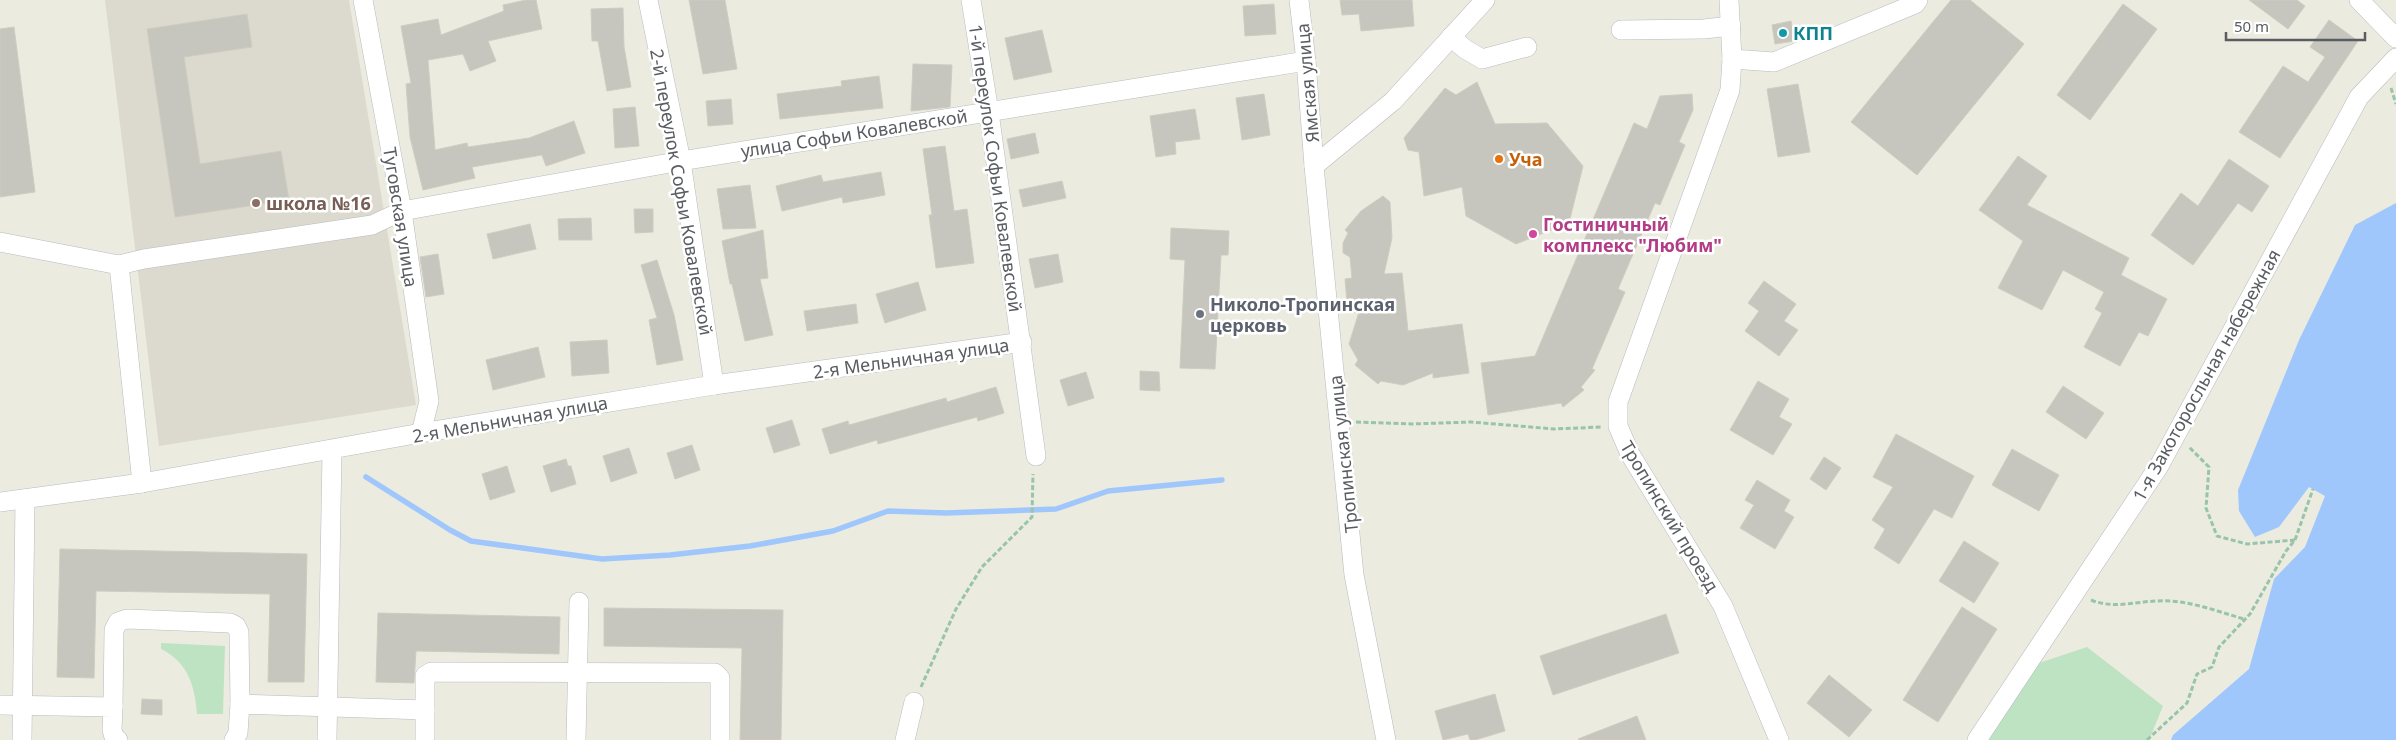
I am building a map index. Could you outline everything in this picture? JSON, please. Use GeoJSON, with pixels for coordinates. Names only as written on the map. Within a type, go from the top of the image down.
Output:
{"type":"FeatureCollection","features":[{"type":"Feature","properties":{"kind":"street","name":"Туговская улица"},"geometry":{"type":"LineString","coordinates":[[363,0],[402,211],[429,401],[421,434]]}},
{"type":"Feature","properties":{"kind":"street","name":"2-й переулок Софьи Ковалевской"},"geometry":{"type":"LineString","coordinates":[[648,0],[681,161],[714,385]]}},
{"type":"Feature","properties":{"kind":"street","name":"1-й переулок Софьи Ковалевской"},"geometry":{"type":"LineString","coordinates":[[970,0],[989,112],[1022,342],[1036,456]]}},
{"type":"Feature","properties":{"kind":"street","name":"Ямская улица"},"geometry":{"type":"LineString","coordinates":[[1299,0],[1314,166]]}},
{"type":"Feature","properties":{"kind":"street"},"geometry":{"type":"LineString","coordinates":[[1314,166],[1393,101],[1485,0]]}},
{"type":"Feature","properties":{"kind":"street","name":"Тропинский проезд"},"geometry":{"type":"LineString","coordinates":[[1729,0],[1732,58],[1730,90],[1618,402],[1618,426],[1630,454],[1723,606],[1779,740]]}},
{"type":"Feature","properties":{"kind":"street"},"geometry":{"type":"LineString","coordinates":[[1732,58],[1774,62],[1915,4],[1918,0]]}},
{"type":"Feature","properties":{"kind":"street"},"geometry":{"type":"LineString","coordinates":[[2359,0],[2396,38]]}},
{"type":"Feature","properties":{"kind":"street"},"geometry":{"type":"LineString","coordinates":[[1621,30],[1704,29],[1731,26]]}},
{"type":"Feature","properties":{"kind":"street"},"geometry":{"type":"LineString","coordinates":[[1451,37],[1465,49],[1482,59],[1527,47]]}},
{"type":"Feature","properties":{"kind":"street","name":"1-я Закоторосльная набережная"},"geometry":{"type":"LineString","coordinates":[[1977,740],[2159,466],[2359,97],[2396,58]]}},
{"type":"Feature","properties":{"kind":"street","name":"улица Софьи Ковалевской"},"geometry":{"type":"LineString","coordinates":[[119,265],[144,259],[372,225],[402,211],[681,161],[1306,61]]}},
{"type":"Feature","properties":{"kind":"street","name":"Тропинская улица"},"geometry":{"type":"LineString","coordinates":[[1314,166],[1354,575],[1386,740]]}},
{"type":"Feature","properties":{"kind":"street"},"geometry":{"type":"LineString","coordinates":[[0,242],[119,265],[142,483]]}},
{"type":"Feature","properties":{"kind":"street","name":"2-я Мельничная улица"},"geometry":{"type":"LineString","coordinates":[[0,502],[142,483],[714,385],[1022,342]]}},
{"type":"Feature","properties":{"kind":"street"},"geometry":{"type":"LineString","coordinates":[[327,740],[332,451]]}},
{"type":"Feature","properties":{"kind":"street"},"geometry":{"type":"LineString","coordinates":[[22,740],[25,499]]}},
{"type":"Feature","properties":{"kind":"street"},"geometry":{"type":"LineString","coordinates":[[576,740],[579,602]]}},
{"type":"Feature","properties":{"kind":"street"},"geometry":{"type":"LineString","coordinates":[[118,740],[114,737],[112,730],[114,630],[118,622],[127,619],[230,623],[236,626],[239,632],[240,704],[238,733],[234,740]]}},
{"type":"Feature","properties":{"kind":"street"},"geometry":{"type":"LineString","coordinates":[[425,740],[425,676],[431,672],[715,672],[720,678],[720,740]]}},
{"type":"Feature","properties":{"kind":"street"},"geometry":{"type":"LineString","coordinates":[[905,740],[914,702]]}},
{"type":"Feature","properties":{"kind":"street"},"geometry":{"type":"LineString","coordinates":[[240,704],[425,710]]}},
{"type":"Feature","properties":{"kind":"street"},"geometry":{"type":"LineString","coordinates":[[0,705],[113,707]]}},
{"type":"Feature","properties":{"kind":"path"},"geometry":{"type":"LineString","coordinates":[[1348,422],[1412,424],[1471,422],[1554,429],[1618,426]]}},
{"type":"Feature","properties":{"kind":"path"},"geometry":{"type":"LineString","coordinates":[[2183,441],[2209,467],[2206,508],[2217,536],[2248,544],[2295,540]]}},
{"type":"Feature","properties":{"kind":"path"},"geometry":{"type":"LineString","coordinates":[[914,702],[956,609],[982,567],[1032,517],[1036,456]]}},
{"type":"Feature","properties":{"kind":"path"},"geometry":{"type":"LineString","coordinates":[[2147,740],[2187,703],[2197,674],[2212,667],[2219,647],[2244,619],[2286,551],[2295,540],[2313,489]]}},
{"type":"Feature","properties":{"kind":"path"},"geometry":{"type":"LineString","coordinates":[[2084,598],[2102,604],[2132,605],[2157,601],[2196,604],[2244,619]]}},
{"type":"Feature","properties":{"kind":"shaded area","name":"школа №16"},"geometry":{"type":"Polygon","coordinates":[[[105,0],[349,0],[416,405],[159,446],[105,0]]]}},
{"type":"Feature","properties":{"kind":"green space"},"geometry":{"type":"Polygon","coordinates":[[[161,643],[225,646],[223,714],[197,714],[192,685],[184,668],[170,654],[161,649],[161,643]]]}},
{"type":"Feature","properties":{"kind":"green space"},"geometry":{"type":"Polygon","coordinates":[[[2087,647],[2163,706],[2149,740],[1984,740],[2033,665],[2087,647]]]}},
{"type":"Feature","properties":{"kind":"water"},"geometry":{"type":"Polygon","coordinates":[[[2396,203],[2396,740],[2171,740],[2173,735],[2249,669],[2274,579],[2305,547],[2325,496],[2309,487],[2279,527],[2255,537],[2239,511],[2238,490],[2299,340],[2355,225],[2396,203]]]}},
{"type":"Feature","properties":{"kind":"building"},"geometry":{"type":"Polygon","coordinates":[[[536,0],[542,29],[488,41],[496,61],[470,71],[463,54],[428,60],[435,150],[467,143],[468,147],[529,138],[574,121],[585,153],[546,166],[542,155],[472,167],[475,178],[423,190],[410,137],[406,84],[411,83],[401,26],[438,19],[441,35],[504,11],[503,5],[536,0]]]}},
{"type":"Feature","properties":{"kind":"building"},"geometry":{"type":"Polygon","coordinates":[[[689,0],[725,0],[737,69],[703,74],[689,0]]]}},
{"type":"Feature","properties":{"kind":"building"},"geometry":{"type":"Polygon","coordinates":[[[1340,0],[1412,0],[1414,26],[1361,31],[1359,14],[1342,15],[1340,0]]]}},
{"type":"Feature","properties":{"kind":"building"},"geometry":{"type":"Polygon","coordinates":[[[1951,0],[1970,0],[2024,44],[1917,175],[1851,122],[1951,0]]]}},
{"type":"Feature","properties":{"kind":"building"},"geometry":{"type":"Polygon","coordinates":[[[2249,0],[2297,0],[2305,6],[2288,29],[2249,0]]]}},
{"type":"Feature","properties":{"kind":"building"},"geometry":{"type":"Polygon","coordinates":[[[1274,4],[1276,34],[1245,36],[1243,6],[1274,4]]]}},
{"type":"Feature","properties":{"kind":"building"},"geometry":{"type":"Polygon","coordinates":[[[2123,4],[2157,29],[2090,120],[2057,95],[2123,4]]]}},
{"type":"Feature","properties":{"kind":"building"},"geometry":{"type":"Polygon","coordinates":[[[623,8],[624,47],[631,87],[607,91],[598,41],[592,41],[591,9],[623,8]]]}},
{"type":"Feature","properties":{"kind":"building"},"geometry":{"type":"Polygon","coordinates":[[[247,14],[252,47],[184,57],[200,164],[281,151],[289,200],[175,217],[147,29],[247,14]]]}},
{"type":"Feature","properties":{"kind":"building"},"geometry":{"type":"Polygon","coordinates":[[[2329,20],[2358,41],[2280,158],[2239,132],[2283,66],[2308,82],[2325,57],[2310,47],[2329,20]]]}},
{"type":"Feature","properties":{"kind":"building","name":"КПП"},"geometry":{"type":"Polygon","coordinates":[[[1791,21],[1795,41],[1775,44],[1772,25],[1791,21]]]}},
{"type":"Feature","properties":{"kind":"building"},"geometry":{"type":"Polygon","coordinates":[[[14,27],[35,192],[0,197],[0,29],[14,27]]]}},
{"type":"Feature","properties":{"kind":"building"},"geometry":{"type":"Polygon","coordinates":[[[1042,30],[1052,72],[1014,80],[1005,38],[1042,30]]]}},
{"type":"Feature","properties":{"kind":"building"},"geometry":{"type":"Polygon","coordinates":[[[913,64],[952,65],[950,107],[911,111],[913,64]]]}},
{"type":"Feature","properties":{"kind":"building"},"geometry":{"type":"Polygon","coordinates":[[[879,76],[883,108],[780,119],[777,94],[842,86],[841,81],[879,76]]]}},
{"type":"Feature","properties":{"kind":"building","name":"Уча"},"geometry":{"type":"Polygon","coordinates":[[[1477,82],[1495,124],[1547,123],[1583,166],[1569,223],[1516,244],[1466,216],[1462,187],[1424,196],[1419,152],[1408,150],[1404,138],[1445,88],[1456,95],[1477,82]]]}},
{"type":"Feature","properties":{"kind":"building"},"geometry":{"type":"Polygon","coordinates":[[[1798,84],[1810,152],[1778,157],[1767,89],[1798,84]]]}},
{"type":"Feature","properties":{"kind":"building"},"geometry":{"type":"Polygon","coordinates":[[[1264,94],[1270,135],[1242,140],[1236,98],[1264,94]]]}},
{"type":"Feature","properties":{"kind":"building"},"geometry":{"type":"Polygon","coordinates":[[[1692,94],[1693,110],[1679,142],[1685,145],[1660,205],[1655,203],[1618,289],[1625,292],[1592,369],[1595,370],[1581,387],[1584,390],[1563,407],[1561,403],[1488,415],[1481,363],[1535,356],[1634,123],[1647,129],[1660,96],[1692,94]]]}},
{"type":"Feature","properties":{"kind":"building"},"geometry":{"type":"Polygon","coordinates":[[[731,99],[733,124],[708,126],[706,101],[731,99]]]}},
{"type":"Feature","properties":{"kind":"building"},"geometry":{"type":"Polygon","coordinates":[[[635,107],[639,146],[615,148],[613,109],[635,107]]]}},
{"type":"Feature","properties":{"kind":"building"},"geometry":{"type":"Polygon","coordinates":[[[1195,109],[1200,139],[1175,142],[1176,154],[1156,157],[1150,116],[1195,109]]]}},
{"type":"Feature","properties":{"kind":"building"},"geometry":{"type":"Polygon","coordinates":[[[1035,133],[1039,153],[1011,159],[1007,139],[1035,133]]]}},
{"type":"Feature","properties":{"kind":"building"},"geometry":{"type":"Polygon","coordinates":[[[945,146],[954,211],[967,209],[974,263],[936,268],[929,215],[932,215],[923,149],[945,146]]]}},
{"type":"Feature","properties":{"kind":"building"},"geometry":{"type":"Polygon","coordinates":[[[2018,156],[2047,176],[2027,205],[2129,258],[2121,275],[2167,299],[2148,336],[2139,332],[2120,366],[2084,347],[2102,313],[2095,309],[2104,292],[2063,270],[2042,310],[1998,288],[2023,241],[1979,210],[2018,156]]]}},
{"type":"Feature","properties":{"kind":"building"},"geometry":{"type":"Polygon","coordinates":[[[2229,159],[2269,186],[2252,212],[2238,203],[2193,265],[2151,235],[2181,193],[2198,206],[2229,159]]]}},
{"type":"Feature","properties":{"kind":"building"},"geometry":{"type":"Polygon","coordinates":[[[881,172],[885,195],[843,203],[842,197],[782,211],[776,186],[821,175],[823,182],[881,172]]]}},
{"type":"Feature","properties":{"kind":"building"},"geometry":{"type":"Polygon","coordinates":[[[1062,181],[1066,198],[1023,207],[1019,190],[1062,181]]]}},
{"type":"Feature","properties":{"kind":"building"},"geometry":{"type":"Polygon","coordinates":[[[750,185],[756,228],[723,229],[717,189],[750,185]]]}},
{"type":"Feature","properties":{"kind":"building"},"geometry":{"type":"Polygon","coordinates":[[[1383,196],[1390,202],[1392,238],[1384,274],[1402,273],[1408,331],[1462,324],[1469,373],[1433,378],[1433,373],[1403,385],[1381,381],[1378,384],[1355,365],[1358,360],[1349,344],[1359,312],[1348,313],[1345,279],[1352,278],[1350,257],[1343,253],[1343,243],[1348,233],[1345,230],[1361,211],[1383,196]]]}},
{"type":"Feature","properties":{"kind":"building"},"geometry":{"type":"Polygon","coordinates":[[[634,209],[653,209],[653,232],[635,233],[634,209]]]}},
{"type":"Feature","properties":{"kind":"building"},"geometry":{"type":"Polygon","coordinates":[[[591,218],[592,240],[559,240],[558,219],[591,218]]]}},
{"type":"Feature","properties":{"kind":"building"},"geometry":{"type":"Polygon","coordinates":[[[530,224],[536,249],[493,259],[487,234],[530,224]]]}},
{"type":"Feature","properties":{"kind":"building","name":"Николо-Тропинская церковь"},"geometry":{"type":"Polygon","coordinates":[[[1171,228],[1229,231],[1228,255],[1221,255],[1215,369],[1180,368],[1185,260],[1170,259],[1171,228]]]}},
{"type":"Feature","properties":{"kind":"building"},"geometry":{"type":"Polygon","coordinates":[[[763,230],[768,278],[760,279],[773,335],[745,341],[732,284],[730,284],[722,241],[763,230]]]}},
{"type":"Feature","properties":{"kind":"building"},"geometry":{"type":"Polygon","coordinates":[[[438,254],[444,294],[426,297],[420,257],[438,254]]]}},
{"type":"Feature","properties":{"kind":"building"},"geometry":{"type":"Polygon","coordinates":[[[1058,254],[1063,282],[1035,288],[1029,259],[1058,254]]]}},
{"type":"Feature","properties":{"kind":"building"},"geometry":{"type":"Polygon","coordinates":[[[657,260],[674,315],[683,360],[657,365],[649,320],[657,318],[641,265],[657,260]]]}},
{"type":"Feature","properties":{"kind":"building"},"geometry":{"type":"Polygon","coordinates":[[[1764,281],[1796,304],[1784,321],[1798,330],[1779,356],[1745,331],[1759,311],[1748,303],[1764,281]]]}},
{"type":"Feature","properties":{"kind":"building"},"geometry":{"type":"Polygon","coordinates":[[[918,282],[926,310],[885,323],[876,294],[918,282]]]}},
{"type":"Feature","properties":{"kind":"building"},"geometry":{"type":"Polygon","coordinates":[[[856,304],[858,323],[807,331],[804,311],[856,304]]]}},
{"type":"Feature","properties":{"kind":"building"},"geometry":{"type":"Polygon","coordinates":[[[607,340],[609,373],[572,376],[570,342],[607,340]]]}},
{"type":"Feature","properties":{"kind":"building"},"geometry":{"type":"Polygon","coordinates":[[[538,347],[545,377],[493,390],[486,360],[538,347]]]}},
{"type":"Feature","properties":{"kind":"building"},"geometry":{"type":"Polygon","coordinates":[[[1140,371],[1159,372],[1160,391],[1140,390],[1140,371]]]}},
{"type":"Feature","properties":{"kind":"building"},"geometry":{"type":"Polygon","coordinates":[[[1086,372],[1094,398],[1068,406],[1060,380],[1086,372]]]}},
{"type":"Feature","properties":{"kind":"building"},"geometry":{"type":"Polygon","coordinates":[[[1758,381],[1789,399],[1779,417],[1792,424],[1773,455],[1730,430],[1758,381]]]}},
{"type":"Feature","properties":{"kind":"building"},"geometry":{"type":"Polygon","coordinates":[[[2063,386],[2104,413],[2086,439],[2046,412],[2063,386]]]}},
{"type":"Feature","properties":{"kind":"building"},"geometry":{"type":"Polygon","coordinates":[[[996,387],[1004,413],[978,421],[977,417],[878,444],[877,440],[830,454],[822,429],[848,421],[849,425],[946,398],[947,402],[996,387]]]}},
{"type":"Feature","properties":{"kind":"building"},"geometry":{"type":"Polygon","coordinates":[[[792,420],[800,445],[774,453],[766,428],[792,420]]]}},
{"type":"Feature","properties":{"kind":"building"},"geometry":{"type":"Polygon","coordinates":[[[1896,434],[1974,476],[1952,518],[1934,509],[1899,564],[1874,548],[1885,529],[1872,520],[1893,487],[1873,477],[1896,434]]]}},
{"type":"Feature","properties":{"kind":"building"},"geometry":{"type":"Polygon","coordinates":[[[692,445],[700,470],[675,479],[667,453],[692,445]]]}},
{"type":"Feature","properties":{"kind":"building"},"geometry":{"type":"Polygon","coordinates":[[[629,448],[637,473],[611,482],[603,456],[629,448]]]}},
{"type":"Feature","properties":{"kind":"building"},"geometry":{"type":"Polygon","coordinates":[[[2012,449],[2059,475],[2039,511],[1992,485],[2012,449]]]}},
{"type":"Feature","properties":{"kind":"building"},"geometry":{"type":"Polygon","coordinates":[[[1824,457],[1841,468],[1826,490],[1810,479],[1824,457]]]}},
{"type":"Feature","properties":{"kind":"building"},"geometry":{"type":"Polygon","coordinates":[[[566,459],[568,466],[571,466],[576,484],[551,492],[543,466],[566,459]]]}},
{"type":"Feature","properties":{"kind":"building"},"geometry":{"type":"Polygon","coordinates":[[[507,466],[515,492],[490,500],[482,474],[507,466]]]}},
{"type":"Feature","properties":{"kind":"building"},"geometry":{"type":"Polygon","coordinates":[[[1757,480],[1790,500],[1784,511],[1794,517],[1775,549],[1740,528],[1754,505],[1745,500],[1757,480]]]}},
{"type":"Feature","properties":{"kind":"building"},"geometry":{"type":"Polygon","coordinates":[[[1964,541],[1999,563],[1974,603],[1939,581],[1964,541]]]}},
{"type":"Feature","properties":{"kind":"building"},"geometry":{"type":"Polygon","coordinates":[[[60,549],[307,554],[304,682],[268,682],[270,594],[96,591],[94,678],[57,677],[60,549]]]}},
{"type":"Feature","properties":{"kind":"building"},"geometry":{"type":"Polygon","coordinates":[[[1962,607],[1997,629],[1938,722],[1903,700],[1962,607]]]}},
{"type":"Feature","properties":{"kind":"building"},"geometry":{"type":"Polygon","coordinates":[[[604,608],[783,610],[781,740],[740,740],[742,648],[604,646],[604,608]]]}},
{"type":"Feature","properties":{"kind":"building"},"geometry":{"type":"Polygon","coordinates":[[[378,613],[560,617],[559,654],[416,651],[414,683],[376,682],[378,613]]]}},
{"type":"Feature","properties":{"kind":"building"},"geometry":{"type":"Polygon","coordinates":[[[1666,614],[1679,653],[1553,695],[1540,656],[1666,614]]]}},
{"type":"Feature","properties":{"kind":"building"},"geometry":{"type":"Polygon","coordinates":[[[1829,675],[1872,710],[1849,737],[1807,703],[1829,675]]]}},
{"type":"Feature","properties":{"kind":"building"},"geometry":{"type":"Polygon","coordinates":[[[1495,694],[1505,731],[1475,740],[1470,740],[1468,734],[1443,740],[1435,711],[1495,694]]]}},
{"type":"Feature","properties":{"kind":"building"},"geometry":{"type":"Polygon","coordinates":[[[142,699],[162,700],[162,715],[141,714],[142,699]]]}},
{"type":"Feature","properties":{"kind":"building"},"geometry":{"type":"Polygon","coordinates":[[[1637,716],[1646,740],[1578,739],[1637,716]]]}},
{"type":"Feature","properties":{"kind":"waterway"},"geometry":{"type":"LineString","coordinates":[[366,477],[450,530],[471,541],[602,559],[670,555],[750,546],[833,531],[888,511],[946,513],[1056,509],[1108,491],[1222,480]]}},
{"type":"Feature","properties":{"kind":"place","name":"КПП"},"geometry":{"type":"Point","coordinates":[1783,33]}},
{"type":"Feature","properties":{"kind":"place","name":"Уча"},"geometry":{"type":"Point","coordinates":[1499,159]}},
{"type":"Feature","properties":{"kind":"place","name":"школа №16"},"geometry":{"type":"Point","coordinates":[256,203]}},
{"type":"Feature","properties":{"kind":"place","name":"Гостиничный комплекс \"Любим\""},"geometry":{"type":"Point","coordinates":[1533,234]}},
{"type":"Feature","properties":{"kind":"place","name":"Николо-Тропинская церковь"},"geometry":{"type":"Point","coordinates":[1200,314]}}]}
